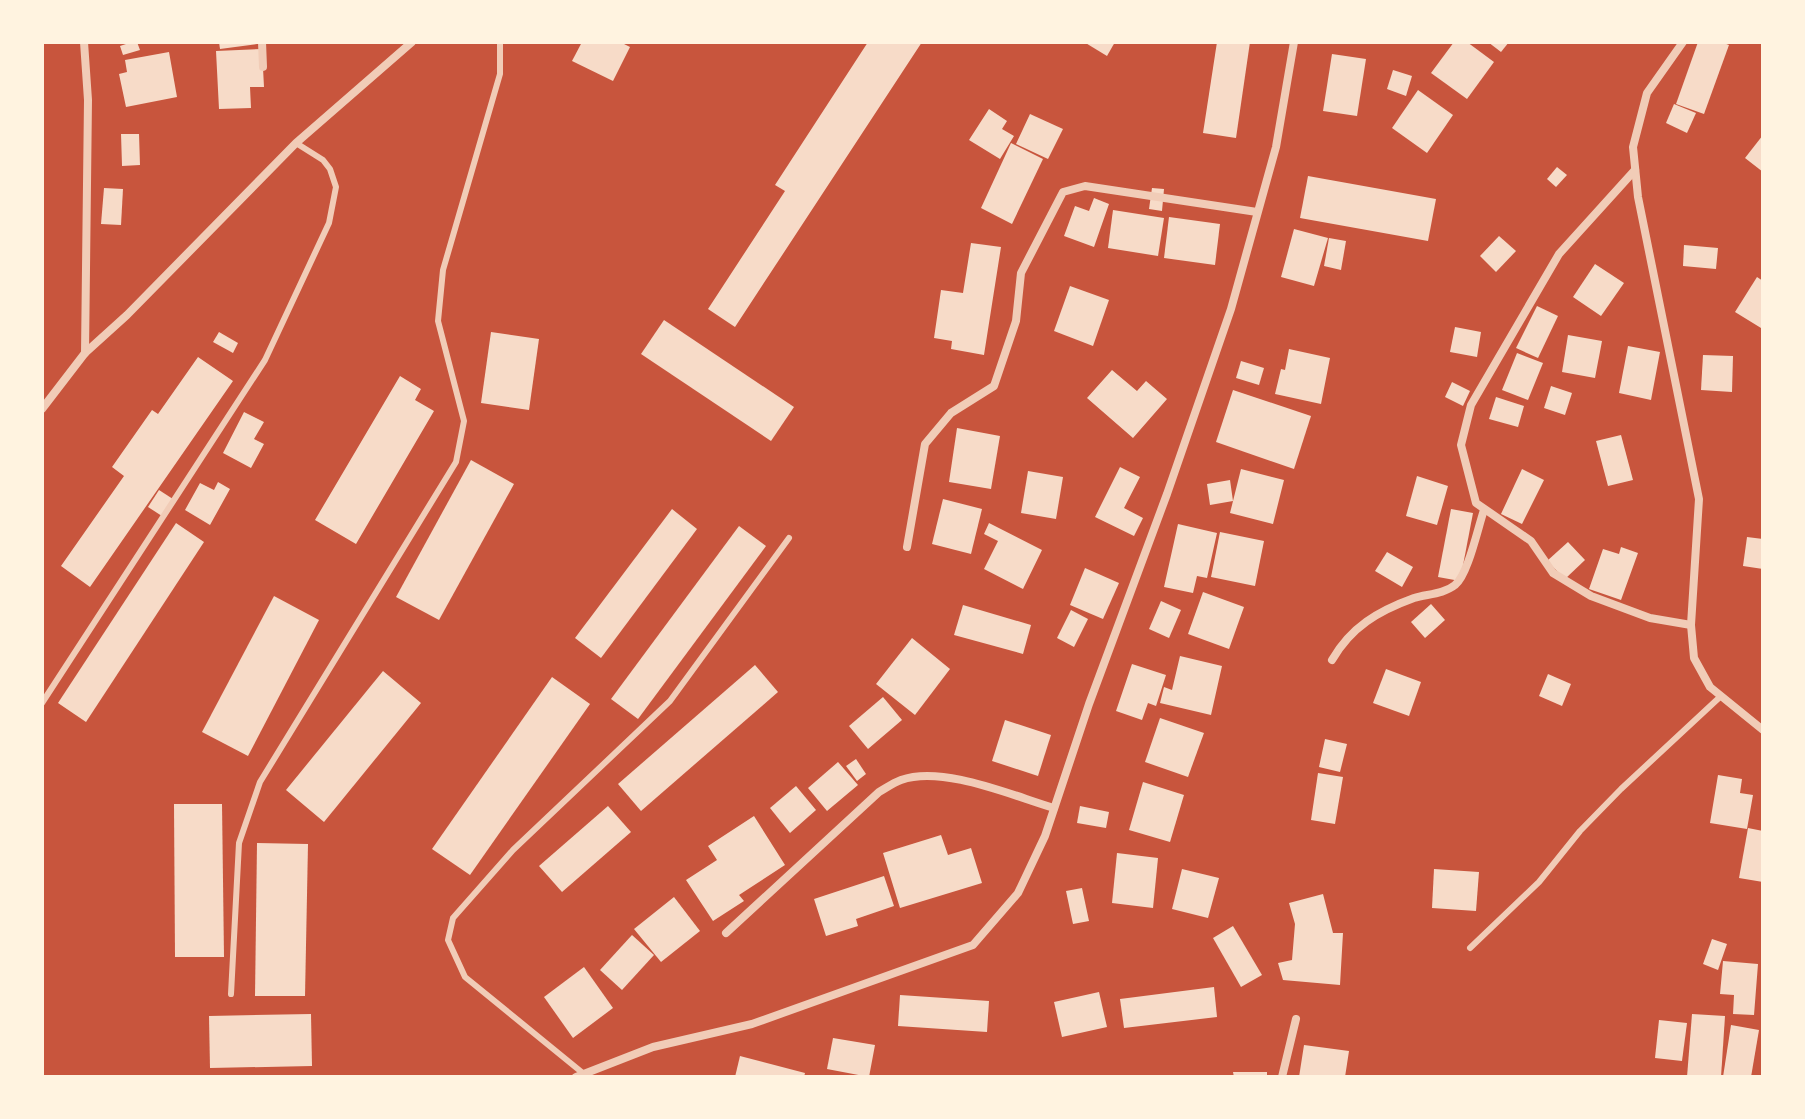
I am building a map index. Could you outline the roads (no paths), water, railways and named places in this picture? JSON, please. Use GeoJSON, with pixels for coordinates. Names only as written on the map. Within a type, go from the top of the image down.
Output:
{"type":"FeatureCollection","features":[{"type":"Feature","properties":{"kind":"street"},"geometry":{"type":"LineString","coordinates":[[84,42],[88,100],[85,353]]}},
{"type":"Feature","properties":{"kind":"street"},"geometry":{"type":"LineString","coordinates":[[262,42],[263,67]]}},
{"type":"Feature","properties":{"kind":"street"},"geometry":{"type":"LineString","coordinates":[[42,409],[85,353],[127,315],[296,143],[412,42]]}},
{"type":"Feature","properties":{"kind":"street"},"geometry":{"type":"LineString","coordinates":[[580,1075],[653,1047],[752,1024],[973,945],[1018,893],[1045,836],[1089,704],[1226,323],[1276,147],[1294,42]]}},
{"type":"Feature","properties":{"kind":"street"},"geometry":{"type":"LineString","coordinates":[[1683,42],[1647,93],[1633,147],[1638,197],[1699,499],[1691,625],[1694,658],[1710,687],[1763,730]]}},
{"type":"Feature","properties":{"kind":"street"},"geometry":{"type":"LineString","coordinates":[[1635,170],[1559,254],[1471,405],[1461,445],[1476,503],[1531,541],[1553,573],[1591,596],[1650,618],[1691,625]]}},
{"type":"Feature","properties":{"kind":"street"},"geometry":{"type":"LineString","coordinates":[[907,547],[925,444],[951,413],[994,386],[1016,321],[1021,273],[1063,192],[1085,186],[1257,212]]}},
{"type":"Feature","properties":{"kind":"street"},"geometry":{"type":"LineString","coordinates":[[1332,660],[1344,640],[1367,620],[1412,599],[1456,585],[1464,574],[1484,510]]}},
{"type":"Feature","properties":{"kind":"street"},"geometry":{"type":"LineString","coordinates":[[726,933],[879,792],[902,780],[924,776],[957,780],[1054,808]]}},
{"type":"Feature","properties":{"kind":"street"},"geometry":{"type":"LineString","coordinates":[[1282,1077],[1296,1019]]}},
{"type":"Feature","properties":{"kind":"street"},"geometry":{"type":"LineString","coordinates":[[580,1075],[594,1077]]}},
{"type":"Feature","properties":{"kind":"lane"},"geometry":{"type":"LineString","coordinates":[[231,994],[239,843],[260,782],[456,462],[464,421],[438,321],[443,270],[500,74],[500,42]]}},
{"type":"Feature","properties":{"kind":"lane"},"geometry":{"type":"LineString","coordinates":[[42,703],[265,360],[329,223],[336,187],[330,169],[323,160],[296,143]]}},
{"type":"Feature","properties":{"kind":"lane"},"geometry":{"type":"LineString","coordinates":[[580,1075],[465,977],[448,940],[453,918],[513,850],[670,701],[789,538]]}},
{"type":"Feature","properties":{"kind":"lane"},"geometry":{"type":"LineString","coordinates":[[1470,948],[1539,882],[1580,831],[1621,789],[1721,696]]}}]}
